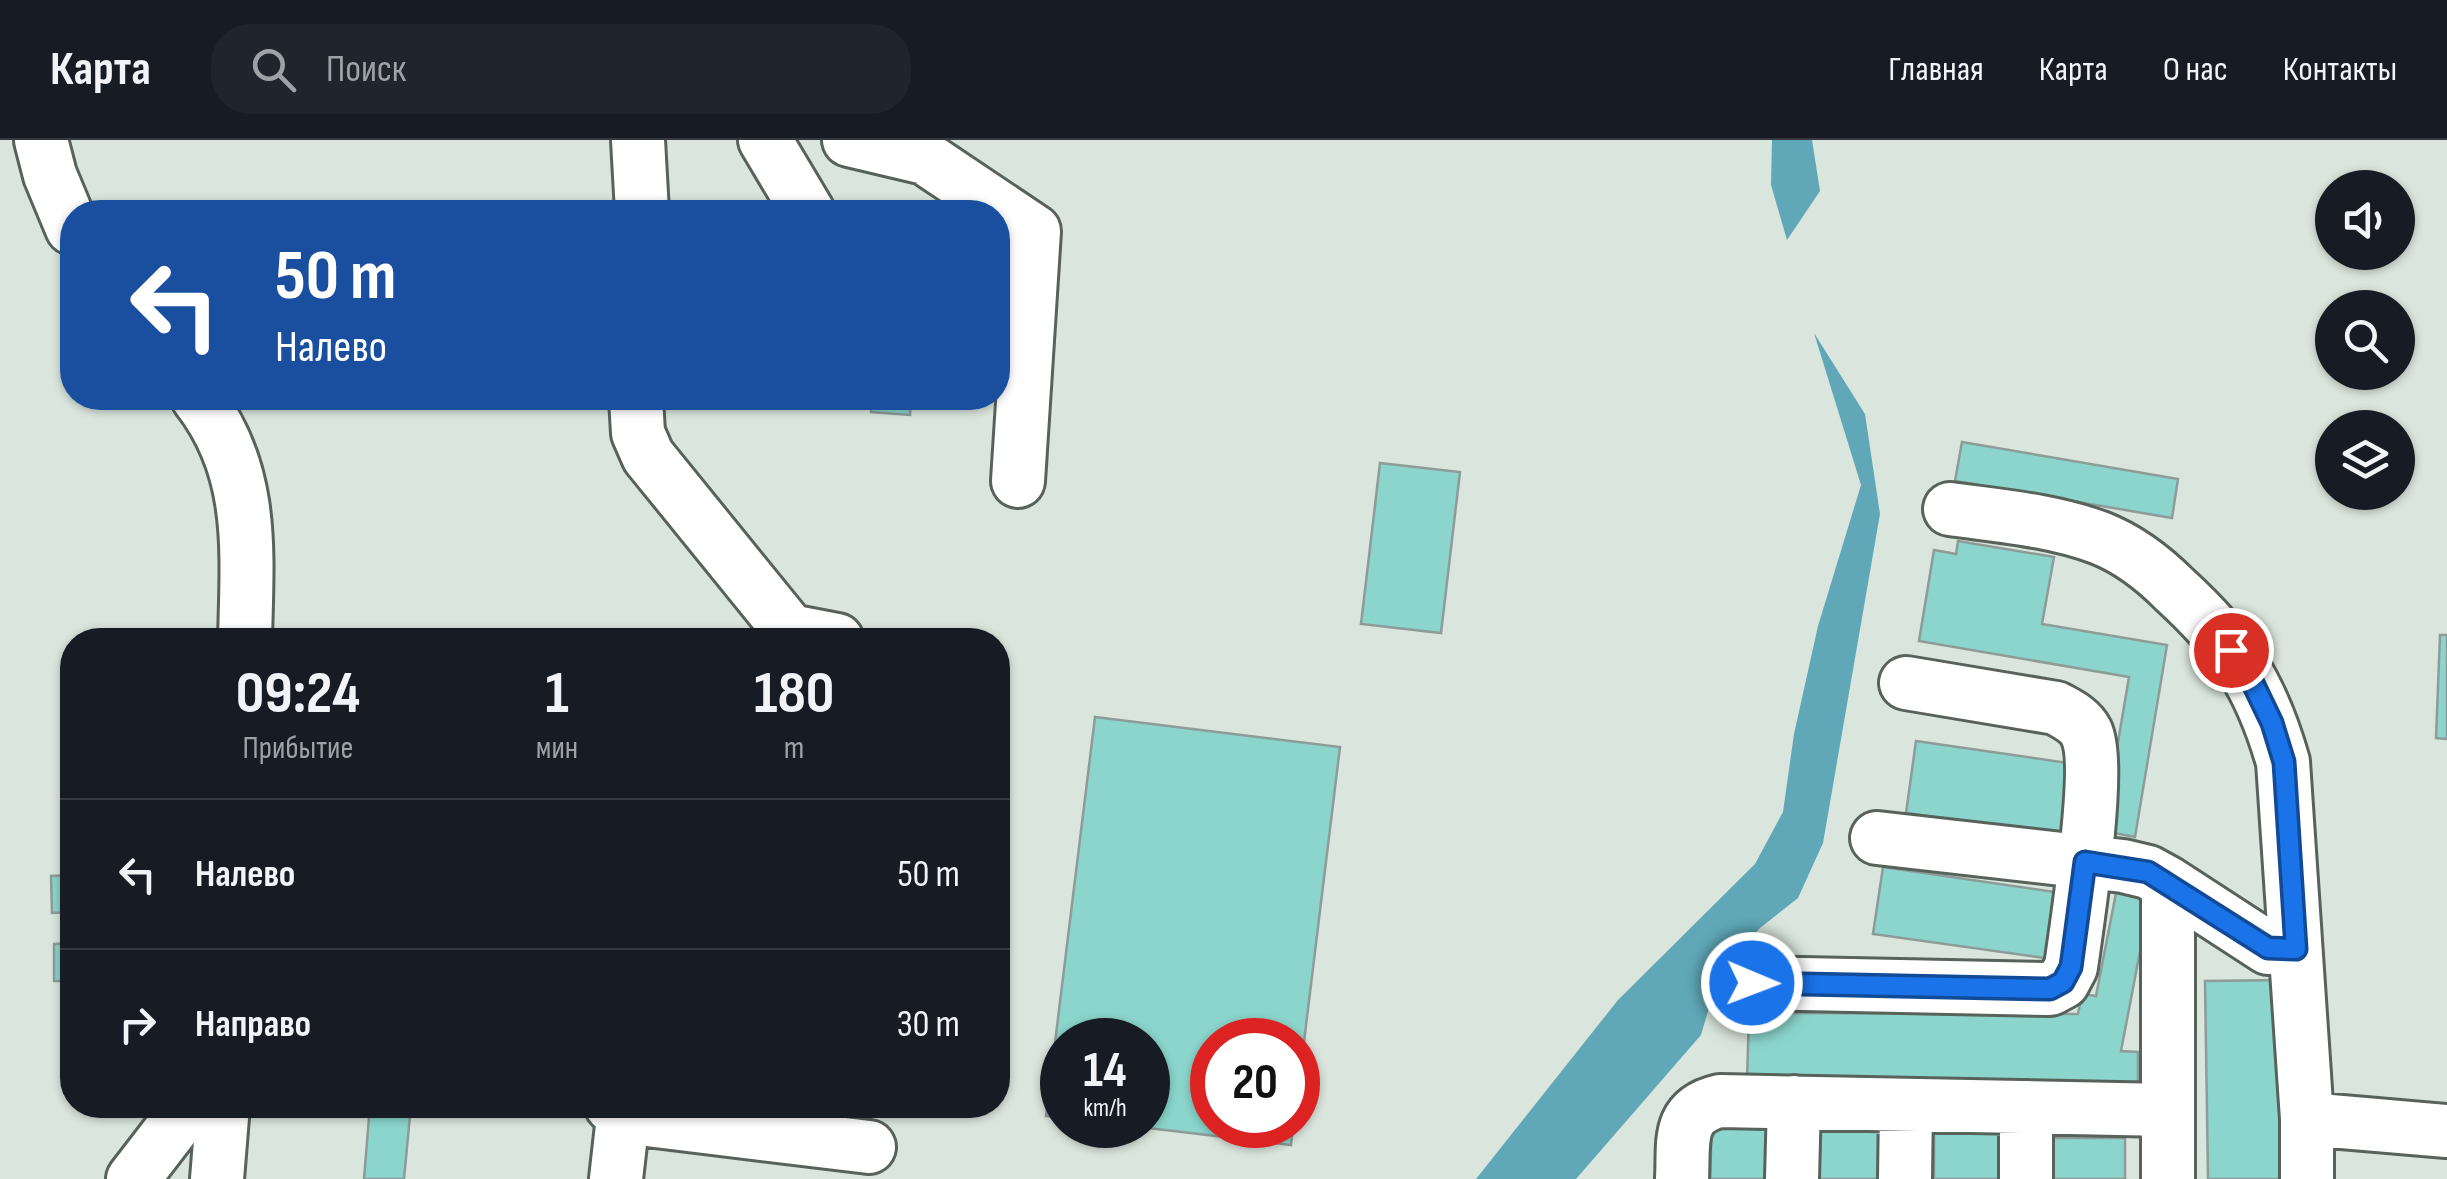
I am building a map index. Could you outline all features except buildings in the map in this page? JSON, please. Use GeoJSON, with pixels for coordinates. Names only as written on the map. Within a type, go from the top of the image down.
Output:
{"type":"FeatureCollection","features":[{"type":"Feature","properties":{"kind":"street"},"geometry":{"type":"LineString","coordinates":[[41,140],[60,200]]}},
{"type":"Feature","properties":{"kind":"street"},"geometry":{"type":"LineString","coordinates":[[638,140],[641,200]]}},
{"type":"Feature","properties":{"kind":"street"},"geometry":{"type":"LineString","coordinates":[[765,140],[801,200]]}},
{"type":"Feature","properties":{"kind":"street"},"geometry":{"type":"LineString","coordinates":[[849,140],[925,158],[988,200]]}},
{"type":"Feature","properties":{"kind":"street"},"geometry":{"type":"LineString","coordinates":[[1010,215],[1034,231],[1018,480]]}},
{"type":"Feature","properties":{"kind":"street"},"geometry":{"type":"LineString","coordinates":[[208,410],[234,460],[244,505],[245,628]]}},
{"type":"Feature","properties":{"kind":"street"},"geometry":{"type":"LineString","coordinates":[[637,410],[638,433],[648,456],[798,628]]}},
{"type":"Feature","properties":{"kind":"street"},"geometry":{"type":"LineString","coordinates":[[1950,509],[2059,525],[2104,540],[2151,567],[2215,626],[2248,673],[2272,723],[2284,762],[2282,949],[2308,1119],[2308,1179]]}},
{"type":"Feature","properties":{"kind":"street"},"geometry":{"type":"LineString","coordinates":[[1752,983],[2050,989],[2063,982],[2071,967],[2085,862],[2091,754],[2086,732],[2074,718],[2056,708],[1906,682]]}},
{"type":"Feature","properties":{"kind":"street"},"geometry":{"type":"LineString","coordinates":[[1877,838],[2148,872],[2282,949]]}},
{"type":"Feature","properties":{"kind":"street"},"geometry":{"type":"LineString","coordinates":[[2168,883],[2168,1179]]}},
{"type":"Feature","properties":{"kind":"street"},"geometry":{"type":"LineString","coordinates":[[2168,948],[2282,949]]}},
{"type":"Feature","properties":{"kind":"street"},"geometry":{"type":"LineString","coordinates":[[1682,1179],[1685,1126],[1703,1105],[1720,1101],[2168,1110]]}},
{"type":"Feature","properties":{"kind":"street"},"geometry":{"type":"LineString","coordinates":[[1792,1179],[1794,1102]]}},
{"type":"Feature","properties":{"kind":"street"},"geometry":{"type":"LineString","coordinates":[[1905,1179],[1906,1105]]}},
{"type":"Feature","properties":{"kind":"street"},"geometry":{"type":"LineString","coordinates":[[2026,1108],[2026,1179]]}},
{"type":"Feature","properties":{"kind":"street"},"geometry":{"type":"LineString","coordinates":[[134,1179],[180,1118]]}},
{"type":"Feature","properties":{"kind":"street"},"geometry":{"type":"LineString","coordinates":[[217,1179],[221,1118]]}},
{"type":"Feature","properties":{"kind":"street"},"geometry":{"type":"LineString","coordinates":[[616,1179],[617,1118]]}},
{"type":"Feature","properties":{"kind":"street"},"geometry":{"type":"LineString","coordinates":[[666,1118],[869,1147]]}},
{"type":"Feature","properties":{"kind":"street"},"geometry":{"type":"LineString","coordinates":[[2308,1119],[2447,1131]]}},
{"type":"Feature","properties":{"kind":"water"},"geometry":{"type":"Polygon","coordinates":[[[1772,140],[1812,140],[1820,191],[1787,240],[1771,185],[1772,140]]]}},
{"type":"Feature","properties":{"kind":"water"},"geometry":{"type":"Polygon","coordinates":[[[1814,333],[1865,414],[1880,514],[1823,843],[1798,898],[1760,928],[1719,974],[1701,1035],[1576,1179],[1476,1179],[1618,1000],[1755,864],[1783,812],[1794,734],[1818,626],[1861,485],[1814,333]]]}},
{"type":"Feature","properties":{"kind":"route"},"geometry":{"type":"LineString","coordinates":[[1752,983],[2050,989],[2063,982],[2071,967],[2085,862],[2148,872],[2268,948],[2296,949],[2284,762],[2272,723],[2248,673],[2231,650]]}}]}
